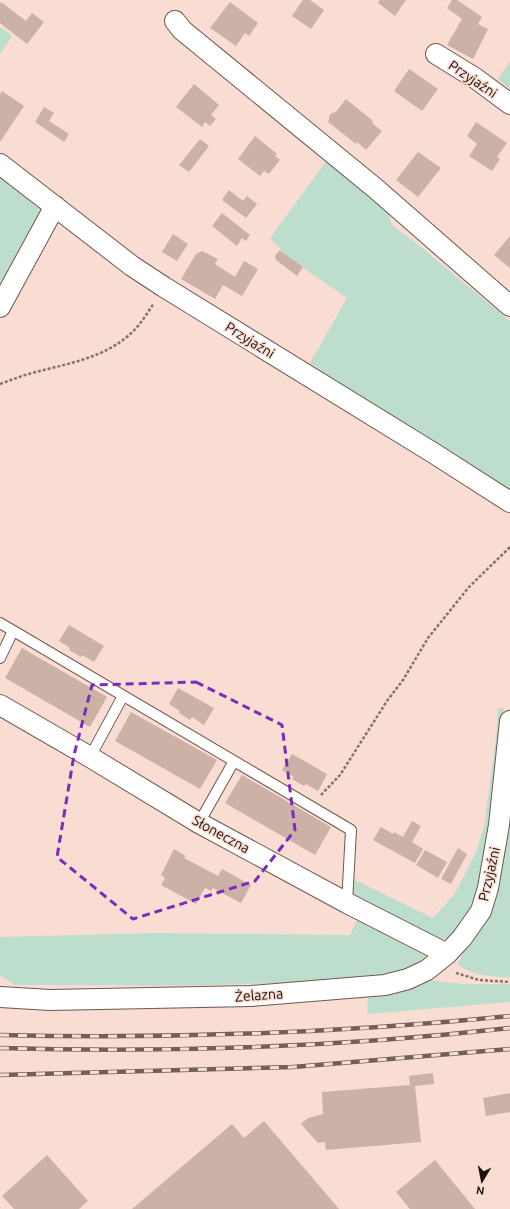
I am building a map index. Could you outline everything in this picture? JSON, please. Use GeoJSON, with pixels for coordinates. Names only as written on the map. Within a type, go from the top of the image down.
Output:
{"type":"FeatureCollection","features":[{"type":"Feature","properties":{"kind":"street"},"geometry":{"type":"LineString","coordinates":[[175,21],[182,30],[375,188],[510,306]]}},
{"type":"Feature","properties":{"kind":"street","name":"Przyjaźni"},"geometry":{"type":"LineString","coordinates":[[436,54],[475,78],[510,104]]}},
{"type":"Feature","properties":{"kind":"street","name":"Przyjaźni"},"geometry":{"type":"LineString","coordinates":[[0,164],[132,266],[164,288],[435,454],[510,502]]}},
{"type":"Feature","properties":{"kind":"street"},"geometry":{"type":"LineString","coordinates":[[0,307],[55,206]]}},
{"type":"Feature","properties":{"kind":"street","name":"Słoneczna"},"geometry":{"type":"LineString","coordinates":[[0,705],[199,823],[347,903],[442,959]]}},
{"type":"Feature","properties":{"kind":"street","name":"Przyjaźni"},"geometry":{"type":"LineString","coordinates":[[442,959],[462,938],[481,910],[488,888],[499,826],[510,721]]}},
{"type":"Feature","properties":{"kind":"street","name":"Żelazna"},"geometry":{"type":"LineString","coordinates":[[0,997],[58,1000],[251,996],[385,985],[408,979],[427,970],[442,959]]}},
{"type":"Feature","properties":{"kind":"lane"},"geometry":{"type":"LineString","coordinates":[[0,624],[350,830],[347,903]]}},
{"type":"Feature","properties":{"kind":"lane"},"geometry":{"type":"LineString","coordinates":[[0,658],[14,632]]}},
{"type":"Feature","properties":{"kind":"lane"},"geometry":{"type":"LineString","coordinates":[[90,757],[123,696]]}},
{"type":"Feature","properties":{"kind":"lane"},"geometry":{"type":"LineString","coordinates":[[199,823],[234,761]]}},
{"type":"Feature","properties":{"kind":"path"},"geometry":{"type":"LineString","coordinates":[[0,384],[100,354],[117,345],[129,336],[143,320],[164,288]]}},
{"type":"Feature","properties":{"kind":"path"},"geometry":{"type":"LineString","coordinates":[[311,806],[340,775],[387,701],[408,674],[428,638],[469,587],[510,547]]}},
{"type":"Feature","properties":{"kind":"path"},"geometry":{"type":"LineString","coordinates":[[442,959],[450,971],[479,980],[510,982]]}},
{"type":"Feature","properties":{"kind":"highlighted area"},"geometry":{"type":"Polygon","coordinates":[[[196,682],[282,725],[295,830],[255,881],[133,919],[57,857],[74,755],[92,685],[196,682]]]}},
{"type":"Feature","properties":{"kind":"green space"},"geometry":{"type":"Polygon","coordinates":[[[0,27],[12,36],[0,54],[0,27]]]}},
{"type":"Feature","properties":{"kind":"green space"},"geometry":{"type":"Polygon","coordinates":[[[510,61],[510,89],[498,79],[510,61]]]}},
{"type":"Feature","properties":{"kind":"green space"},"geometry":{"type":"Polygon","coordinates":[[[327,160],[386,206],[392,225],[510,321],[510,491],[319,374],[321,370],[310,363],[347,298],[290,259],[270,238],[327,160]]]}},
{"type":"Feature","properties":{"kind":"green space"},"geometry":{"type":"Polygon","coordinates":[[[0,171],[41,209],[42,220],[0,297],[0,171]]]}},
{"type":"Feature","properties":{"kind":"green space"},"geometry":{"type":"Polygon","coordinates":[[[504,708],[491,829],[478,900],[453,936],[443,939],[434,938],[350,896],[355,880],[433,918],[454,895],[476,852],[484,827],[496,738],[498,709],[504,708]]]}},
{"type":"Feature","properties":{"kind":"green space"},"geometry":{"type":"Polygon","coordinates":[[[510,799],[510,977],[489,976],[469,971],[457,964],[488,914],[510,799]]]}},
{"type":"Feature","properties":{"kind":"green space"},"geometry":{"type":"Polygon","coordinates":[[[359,916],[424,950],[426,961],[389,973],[351,979],[312,982],[144,986],[15,985],[0,975],[0,937],[155,933],[350,935],[359,916]]]}},
{"type":"Feature","properties":{"kind":"green space"},"geometry":{"type":"Polygon","coordinates":[[[428,980],[463,984],[510,984],[510,1002],[367,1014],[368,994],[428,980]]]}},
{"type":"Feature","properties":{"kind":"building"},"geometry":{"type":"Polygon","coordinates":[[[303,0],[310,0],[324,10],[311,29],[292,16],[303,0]]]}},
{"type":"Feature","properties":{"kind":"building"},"geometry":{"type":"Polygon","coordinates":[[[380,0],[406,0],[395,16],[378,3],[380,0]]]}},
{"type":"Feature","properties":{"kind":"building"},"geometry":{"type":"Polygon","coordinates":[[[452,0],[457,0],[482,17],[478,24],[488,29],[473,59],[447,45],[462,19],[447,8],[452,0]]]}},
{"type":"Feature","properties":{"kind":"building"},"geometry":{"type":"Polygon","coordinates":[[[1,2],[26,21],[32,13],[44,22],[27,44],[0,23],[1,2]]]}},
{"type":"Feature","properties":{"kind":"building"},"geometry":{"type":"Polygon","coordinates":[[[230,2],[258,23],[249,36],[245,33],[236,46],[210,28],[230,2]]]}},
{"type":"Feature","properties":{"kind":"building"},"geometry":{"type":"Polygon","coordinates":[[[409,69],[438,89],[422,111],[394,91],[409,69]]]}},
{"type":"Feature","properties":{"kind":"building"},"geometry":{"type":"Polygon","coordinates":[[[194,84],[219,105],[211,115],[216,119],[210,126],[205,122],[202,127],[176,107],[194,84]]]}},
{"type":"Feature","properties":{"kind":"building"},"geometry":{"type":"Polygon","coordinates":[[[2,91],[24,106],[0,142],[0,95],[2,91]]]}},
{"type":"Feature","properties":{"kind":"building"},"geometry":{"type":"Polygon","coordinates":[[[346,99],[373,121],[372,123],[382,131],[366,150],[328,122],[329,116],[336,112],[346,99]]]}},
{"type":"Feature","properties":{"kind":"building"},"geometry":{"type":"Polygon","coordinates":[[[44,107],[54,113],[49,121],[69,134],[64,142],[35,122],[44,107]]]}},
{"type":"Feature","properties":{"kind":"building"},"geometry":{"type":"Polygon","coordinates":[[[476,122],[507,143],[497,157],[500,159],[492,171],[469,156],[477,144],[467,136],[476,122]]]}},
{"type":"Feature","properties":{"kind":"building"},"geometry":{"type":"Polygon","coordinates":[[[255,136],[277,154],[275,156],[280,160],[269,174],[264,171],[260,176],[238,159],[255,136]]]}},
{"type":"Feature","properties":{"kind":"building"},"geometry":{"type":"Polygon","coordinates":[[[200,139],[209,146],[189,172],[179,165],[200,139]]]}},
{"type":"Feature","properties":{"kind":"building"},"geometry":{"type":"Polygon","coordinates":[[[418,152],[441,168],[418,197],[396,180],[418,152]]]}},
{"type":"Feature","properties":{"kind":"building"},"geometry":{"type":"Polygon","coordinates":[[[229,190],[243,201],[247,196],[257,204],[246,218],[222,200],[229,190]]]}},
{"type":"Feature","properties":{"kind":"building"},"geometry":{"type":"Polygon","coordinates":[[[222,213],[250,235],[246,241],[242,238],[237,246],[212,226],[222,213]]]}},
{"type":"Feature","properties":{"kind":"building"},"geometry":{"type":"Polygon","coordinates":[[[173,234],[188,244],[177,261],[162,252],[173,234]]]}},
{"type":"Feature","properties":{"kind":"building"},"geometry":{"type":"Polygon","coordinates":[[[510,236],[510,268],[494,255],[510,236]]]}},
{"type":"Feature","properties":{"kind":"building"},"geometry":{"type":"Polygon","coordinates":[[[280,250],[303,267],[297,276],[276,260],[275,256],[280,250]]]}},
{"type":"Feature","properties":{"kind":"building"},"geometry":{"type":"Polygon","coordinates":[[[202,251],[218,259],[215,264],[235,277],[244,261],[258,269],[242,296],[223,285],[215,299],[181,279],[196,254],[202,251]]]}},
{"type":"Feature","properties":{"kind":"building"},"geometry":{"type":"Polygon","coordinates":[[[69,625],[104,646],[94,662],[69,650],[70,648],[59,641],[69,625]]]}},
{"type":"Feature","properties":{"kind":"building"},"geometry":{"type":"Polygon","coordinates":[[[22,648],[107,697],[90,727],[5,678],[22,648]]]}},
{"type":"Feature","properties":{"kind":"building"},"geometry":{"type":"Polygon","coordinates":[[[178,688],[214,708],[204,725],[192,717],[190,720],[169,704],[178,688]]]}},
{"type":"Feature","properties":{"kind":"building"},"geometry":{"type":"Polygon","coordinates":[[[131,712],[217,760],[200,789],[115,741],[131,712]]]}},
{"type":"Feature","properties":{"kind":"building"},"geometry":{"type":"Polygon","coordinates":[[[292,754],[327,774],[318,791],[306,784],[304,786],[292,779],[294,777],[282,770],[292,754]]]}},
{"type":"Feature","properties":{"kind":"building"},"geometry":{"type":"Polygon","coordinates":[[[242,775],[331,827],[315,855],[225,803],[242,775]]]}},
{"type":"Feature","properties":{"kind":"building"},"geometry":{"type":"Polygon","coordinates":[[[412,821],[421,826],[412,842],[423,849],[415,863],[373,840],[381,827],[393,834],[394,832],[403,837],[412,821]]]}},
{"type":"Feature","properties":{"kind":"building"},"geometry":{"type":"Polygon","coordinates":[[[458,848],[467,854],[451,884],[441,879],[458,848]]]}},
{"type":"Feature","properties":{"kind":"building"},"geometry":{"type":"Polygon","coordinates":[[[174,849],[186,856],[184,858],[218,876],[222,869],[251,885],[241,903],[213,888],[211,891],[205,888],[196,904],[161,885],[165,878],[161,875],[174,849]]]}},
{"type":"Feature","properties":{"kind":"building"},"geometry":{"type":"Polygon","coordinates":[[[425,850],[447,862],[438,878],[416,865],[425,850]]]}},
{"type":"Feature","properties":{"kind":"building"},"geometry":{"type":"Polygon","coordinates":[[[433,1073],[434,1084],[415,1086],[421,1142],[326,1150],[325,1142],[318,1143],[301,1124],[308,1118],[323,1114],[322,1092],[410,1085],[409,1076],[433,1073]]]}},
{"type":"Feature","properties":{"kind":"building"},"geometry":{"type":"Polygon","coordinates":[[[510,1093],[510,1112],[486,1116],[483,1098],[510,1093]]]}},
{"type":"Feature","properties":{"kind":"building"},"geometry":{"type":"Polygon","coordinates":[[[264,1121],[339,1209],[132,1209],[232,1124],[244,1138],[264,1121]]]}},
{"type":"Feature","properties":{"kind":"building"},"geometry":{"type":"Polygon","coordinates":[[[47,1155],[88,1201],[79,1209],[14,1209],[2,1196],[47,1155]]]}},
{"type":"Feature","properties":{"kind":"building"},"geometry":{"type":"Polygon","coordinates":[[[435,1160],[475,1209],[410,1209],[396,1192],[435,1160]]]}},
{"type":"Feature","properties":{"kind":"railway"},"geometry":{"type":"LineString","coordinates":[[0,1035],[128,1036],[319,1031],[510,1016]]}},
{"type":"Feature","properties":{"kind":"railway"},"geometry":{"type":"LineString","coordinates":[[0,1048],[128,1050],[255,1047],[383,1040],[510,1028]]}},
{"type":"Feature","properties":{"kind":"railway"},"geometry":{"type":"LineString","coordinates":[[0,1075],[293,1067],[510,1049]]}}]}
